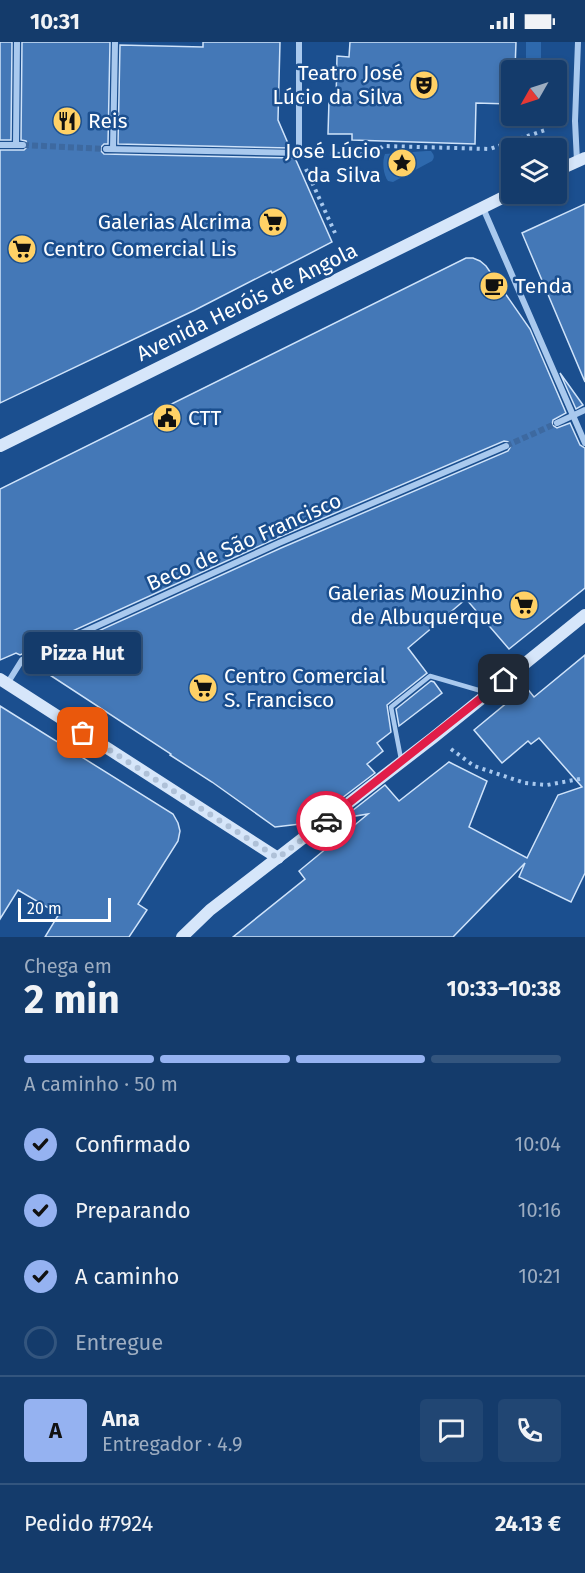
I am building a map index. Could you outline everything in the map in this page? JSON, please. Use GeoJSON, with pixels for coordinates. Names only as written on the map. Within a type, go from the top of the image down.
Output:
{"type":"FeatureCollection","features":[{"type":"Feature","properties":{"kind":"main road"},"geometry":{"type":"LineString","coordinates":[[567,166],[581,159]]}},
{"type":"Feature","properties":{"kind":"main road","name":"Avenida Heróis de Angola"},"geometry":{"type":"LineString","coordinates":[[0,446],[501,198]]}},
{"type":"Feature","properties":{"kind":"main road"},"geometry":{"type":"LineString","coordinates":[[182,937],[210,910],[402,762],[585,615]]}},
{"type":"Feature","properties":{"kind":"main road"},"geometry":{"type":"LineString","coordinates":[[4,682],[278,858]]}},
{"type":"Feature","properties":{"kind":"street"},"geometry":{"type":"LineString","coordinates":[[0,145],[19,145],[17,42]]}},
{"type":"Feature","properties":{"kind":"street"},"geometry":{"type":"LineString","coordinates":[[116,42],[109,149],[299,153],[299,42]]}},
{"type":"Feature","properties":{"kind":"street"},"geometry":{"type":"LineString","coordinates":[[578,42],[574,121],[581,159]]}},
{"type":"Feature","properties":{"kind":"street"},"geometry":{"type":"LineString","coordinates":[[483,207],[585,443]]}},
{"type":"Feature","properties":{"kind":"street"},"geometry":{"type":"LineString","coordinates":[[557,423],[585,410]]}},
{"type":"Feature","properties":{"kind":"street","name":"Beco de São Francisco"},"geometry":{"type":"LineString","coordinates":[[4,682],[22,660],[279,543],[506,446]]}},
{"type":"Feature","properties":{"kind":"lane"},"geometry":{"type":"LineString","coordinates":[[402,762],[391,707],[407,694],[430,676],[488,693]]}},
{"type":"Feature","properties":{"kind":"path"},"geometry":{"type":"LineString","coordinates":[[335,233],[299,153],[372,155],[383,146],[490,149],[548,129]]}},
{"type":"Feature","properties":{"kind":"path"},"geometry":{"type":"LineString","coordinates":[[448,747],[474,766],[525,783],[547,785],[585,778]]}},
{"type":"Feature","properties":{"kind":"shaded area"},"geometry":{"type":"Polygon","coordinates":[[[526,42],[541,42],[541,60],[526,60],[526,42]]]}},
{"type":"Feature","properties":{"kind":"shaded area"},"geometry":{"type":"Polygon","coordinates":[[[431,151],[434,157],[432,161],[393,182],[388,181],[384,168],[385,154],[431,151]]]}},
{"type":"Feature","properties":{"kind":"building"},"geometry":{"type":"Polygon","coordinates":[[[0,42],[12,42],[11,140],[0,140],[0,42]]]}},
{"type":"Feature","properties":{"kind":"building"},"geometry":{"type":"Polygon","coordinates":[[[22,42],[110,42],[108,144],[101,147],[104,154],[295,158],[332,242],[0,403],[0,150],[24,150],[28,146],[26,141],[21,140],[22,42]]]}},
{"type":"Feature","properties":{"kind":"building"},"geometry":{"type":"Polygon","coordinates":[[[203,42],[280,42],[278,120],[290,148],[118,144],[120,45],[203,47],[203,42]]]}},
{"type":"Feature","properties":{"kind":"building","name":"Teatro José Lúcio da Silva"},"geometry":{"type":"Polygon","coordinates":[[[350,42],[516,42],[515,60],[501,60],[501,104],[476,103],[475,144],[352,140],[352,134],[328,134],[329,100],[336,100],[337,56],[349,57],[350,42]]]}},
{"type":"Feature","properties":{"kind":"building"},"geometry":{"type":"Polygon","coordinates":[[[585,204],[585,382],[522,233],[585,204]]]}},
{"type":"Feature","properties":{"kind":"building"},"geometry":{"type":"Polygon","coordinates":[[[466,258],[473,258],[486,266],[530,329],[566,413],[553,420],[552,425],[557,428],[570,423],[580,445],[585,448],[585,588],[509,649],[466,599],[408,648],[427,673],[387,705],[391,732],[377,743],[383,751],[367,764],[375,773],[309,823],[275,827],[171,754],[30,662],[281,548],[508,451],[511,446],[509,442],[504,441],[277,538],[20,655],[16,653],[0,660],[0,489],[466,258]]]}},
{"type":"Feature","properties":{"kind":"building"},"geometry":{"type":"Polygon","coordinates":[[[560,373],[583,405],[576,409],[560,373]]]}},
{"type":"Feature","properties":{"kind":"building"},"geometry":{"type":"Polygon","coordinates":[[[585,655],[585,873],[571,902],[519,877],[525,863],[453,937],[233,937],[305,879],[299,871],[368,814],[343,818],[385,785],[399,801],[449,762],[487,781],[469,827],[527,858],[558,795],[582,787],[539,738],[531,744],[528,741],[502,763],[474,730],[526,687],[534,697],[585,655]]]}},
{"type":"Feature","properties":{"kind":"building"},"geometry":{"type":"Polygon","coordinates":[[[431,681],[442,693],[399,726],[396,709],[431,681]]]}},
{"type":"Feature","properties":{"kind":"building"},"geometry":{"type":"Polygon","coordinates":[[[0,706],[173,814],[180,831],[178,841],[138,904],[147,910],[129,937],[45,937],[59,914],[18,890],[0,919],[0,706]]]}},
{"type":"Feature","properties":{"kind":"tunnel"},"geometry":{"type":"LineString","coordinates":[[23,145],[106,149]]}},
{"type":"Feature","properties":{"kind":"tunnel"},"geometry":{"type":"LineString","coordinates":[[506,446],[557,423]]}},
{"type":"Feature","properties":{"kind":"way so far"},"geometry":{"type":"LineString","coordinates":[[83,733],[278,858],[326,821]]}},
{"type":"Feature","properties":{"kind":"place","name":"Teatro José Lúcio da Silva"},"geometry":{"type":"Point","coordinates":[424,85]}},
{"type":"Feature","properties":{"kind":"place","name":"Reis"},"geometry":{"type":"Point","coordinates":[67,121]}},
{"type":"Feature","properties":{"kind":"place","name":"José Lúcio da Silva"},"geometry":{"type":"Point","coordinates":[402,163]}},
{"type":"Feature","properties":{"kind":"place","name":"Galerias Alcrima"},"geometry":{"type":"Point","coordinates":[273,222]}},
{"type":"Feature","properties":{"kind":"place","name":"Centro Comercial Lis"},"geometry":{"type":"Point","coordinates":[22,249]}},
{"type":"Feature","properties":{"kind":"place","name":"Tenda"},"geometry":{"type":"Point","coordinates":[494,286]}},
{"type":"Feature","properties":{"kind":"place","name":"CTT"},"geometry":{"type":"Point","coordinates":[167,418]}},
{"type":"Feature","properties":{"kind":"place","name":"Galerias Mouzinho de Albuquerque"},"geometry":{"type":"Point","coordinates":[524,605]}},
{"type":"Feature","properties":{"kind":"place","name":"Centro Comercial S. Francisco"},"geometry":{"type":"Point","coordinates":[203,688]}},
{"type":"Feature","properties":{"kind":"place","name":"Pizza Hut"},"geometry":{"type":"Point","coordinates":[83,733]}},
{"type":"Feature","properties":{"kind":"route"},"geometry":{"type":"LineString","coordinates":[[326,821],[504,680]]}}]}
